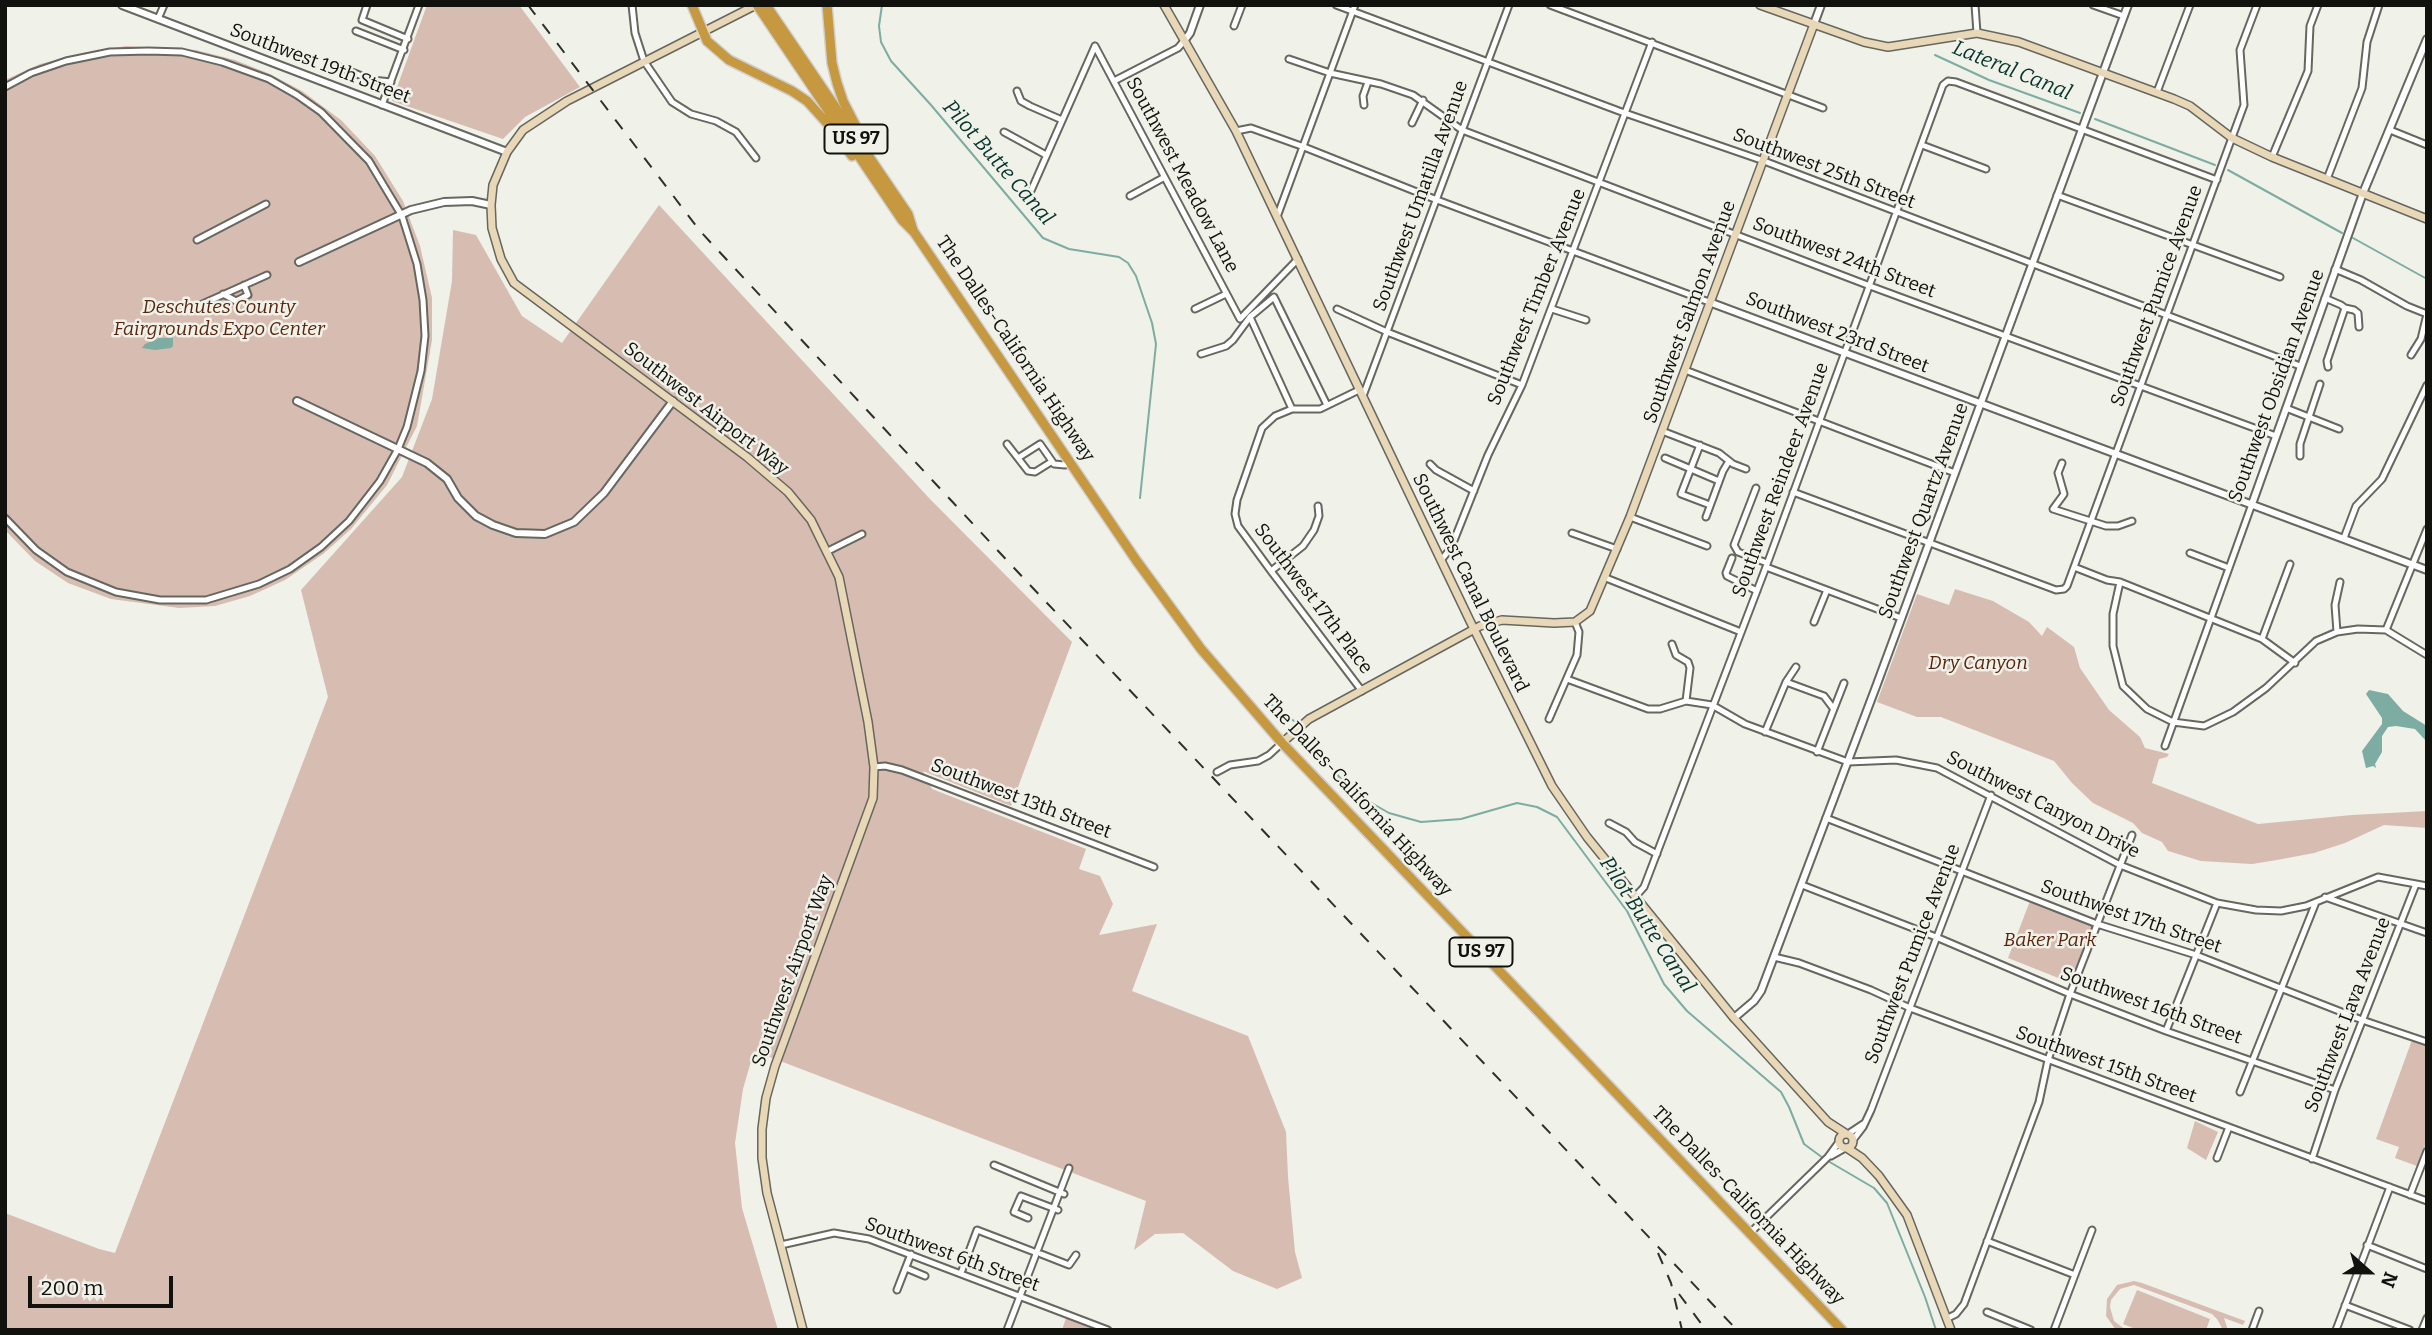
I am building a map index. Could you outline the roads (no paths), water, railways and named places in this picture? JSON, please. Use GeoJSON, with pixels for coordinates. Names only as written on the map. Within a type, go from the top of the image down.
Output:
{"type":"FeatureCollection","features":[{"type":"Feature","properties":{"kind":"highway"},"geometry":{"type":"LineString","coordinates":[[692,5],[707,41],[729,60],[792,91],[807,102],[835,132],[874,187],[891,203]]}},
{"type":"Feature","properties":{"kind":"highway"},"geometry":{"type":"LineString","coordinates":[[827,5],[836,83],[872,163]]}},
{"type":"Feature","properties":{"kind":"highway","name":"The Dalles-California Highway"},"geometry":{"type":"LineString","coordinates":[[762,7],[908,214],[914,232]]}},
{"type":"Feature","properties":{"kind":"highway","name":"The Dalles-California Highway"},"geometry":{"type":"LineString","coordinates":[[762,7],[902,220],[914,232],[1184,628],[1240,697],[1842,1330]]}},
{"type":"Feature","properties":{"kind":"main road","name":"Southwest Canal Boulevard"},"geometry":{"type":"LineString","coordinates":[[1164,5],[1236,131],[1474,630],[1552,786],[1587,837],[1734,1018],[1889,1187],[1907,1215],[1951,1330]]}},
{"type":"Feature","properties":{"kind":"main road"},"geometry":{"type":"LineString","coordinates":[[1760,5],[1864,42],[1888,47],[1977,33],[2019,42],[2190,106],[2232,138],[2272,157],[2427,219]]}},
{"type":"Feature","properties":{"kind":"main road","name":"Southwest Airport Way"},"geometry":{"type":"LineString","coordinates":[[762,7],[644,61],[523,130],[508,152],[493,185],[491,205],[492,228],[501,259],[514,283],[747,457],[788,492],[811,520],[839,576],[874,767],[873,798],[778,1055],[766,1098],[762,1129],[762,1158],[767,1193],[803,1330]]}},
{"type":"Feature","properties":{"kind":"main road","name":"Southwest Salmon Avenue"},"geometry":{"type":"LineString","coordinates":[[1575,622],[1595,605],[1606,578],[1814,24]]}},
{"type":"Feature","properties":{"kind":"main road"},"geometry":{"type":"LineString","coordinates":[[1282,743],[1309,719],[1487,623],[1502,620],[1575,622]]}},
{"type":"Feature","properties":{"kind":"main road","name":"Southwest Canal Boulevard"},"geometry":{"type":"LineString","coordinates":[[1948,1318],[1957,1330]]}},
{"type":"Feature","properties":{"kind":"street","name":"Southwest 19th Street"},"geometry":{"type":"LineString","coordinates":[[122,5],[508,152]]}},
{"type":"Feature","properties":{"kind":"street"},"geometry":{"type":"LineString","coordinates":[[158,19],[164,5]]}},
{"type":"Feature","properties":{"kind":"street"},"geometry":{"type":"LineString","coordinates":[[367,5],[362,20],[408,39]]}},
{"type":"Feature","properties":{"kind":"street"},"geometry":{"type":"LineString","coordinates":[[382,105],[419,5]]}},
{"type":"Feature","properties":{"kind":"street"},"geometry":{"type":"LineString","coordinates":[[632,5],[635,33],[644,61],[672,102],[691,114],[716,121],[736,132],[757,158]]}},
{"type":"Feature","properties":{"kind":"street"},"geometry":{"type":"LineString","coordinates":[[1114,81],[1178,48],[1190,33],[1200,5]]}},
{"type":"Feature","properties":{"kind":"street"},"geometry":{"type":"LineString","coordinates":[[1234,26],[1242,5]]}},
{"type":"Feature","properties":{"kind":"street","name":"Southwest 25th Street"},"geometry":{"type":"LineString","coordinates":[[1336,5],[1354,9],[1488,62],[1764,161],[2300,366]]}},
{"type":"Feature","properties":{"kind":"street","name":"Southwest Umatilla Avenue"},"geometry":{"type":"LineString","coordinates":[[1361,394],[1387,332],[1509,5]]}},
{"type":"Feature","properties":{"kind":"street"},"geometry":{"type":"LineString","coordinates":[[1549,5],[1823,108]]}},
{"type":"Feature","properties":{"kind":"street","name":"Southwest Salmon Avenue"},"geometry":{"type":"LineString","coordinates":[[1814,24],[1821,5]]}},
{"type":"Feature","properties":{"kind":"street"},"geometry":{"type":"LineString","coordinates":[[1975,5],[1977,33]]}},
{"type":"Feature","properties":{"kind":"street"},"geometry":{"type":"LineString","coordinates":[[2092,5],[2124,16]]}},
{"type":"Feature","properties":{"kind":"street","name":"Southwest Quartz Avenue"},"geometry":{"type":"LineString","coordinates":[[1734,1018],[1758,997],[1774,957],[2128,5]]}},
{"type":"Feature","properties":{"kind":"street"},"geometry":{"type":"LineString","coordinates":[[2157,92],[2190,5]]}},
{"type":"Feature","properties":{"kind":"street","name":"Southwest Pumice Avenue"},"geometry":{"type":"LineString","coordinates":[[1929,544],[2060,590],[2067,586],[2244,105],[2240,50],[2257,5]]}},
{"type":"Feature","properties":{"kind":"street"},"geometry":{"type":"LineString","coordinates":[[2272,157],[2308,71],[2310,26],[2318,5]]}},
{"type":"Feature","properties":{"kind":"street"},"geometry":{"type":"LineString","coordinates":[[2327,179],[2362,88],[2367,42],[2379,5]]}},
{"type":"Feature","properties":{"kind":"street"},"geometry":{"type":"LineString","coordinates":[[1277,217],[1354,9]]}},
{"type":"Feature","properties":{"kind":"street"},"geometry":{"type":"LineString","coordinates":[[356,31],[404,50]]}},
{"type":"Feature","properties":{"kind":"street","name":"Southwest Obsidian Avenue"},"geometry":{"type":"LineString","coordinates":[[2165,746],[2363,193],[2427,39]]}},
{"type":"Feature","properties":{"kind":"street","name":"Southwest Timber Avenue"},"geometry":{"type":"LineString","coordinates":[[1442,559],[1451,548],[1522,385],[1652,42]]}},
{"type":"Feature","properties":{"kind":"street","name":"Southwest Meadow Lane"},"geometry":{"type":"LineString","coordinates":[[1062,120],[1095,46],[1240,319],[1298,259]]}},
{"type":"Feature","properties":{"kind":"street"},"geometry":{"type":"LineString","coordinates":[[5,87],[31,73],[66,61],[110,52],[182,52],[246,69],[297,95],[321,112],[369,160],[402,216],[417,264],[425,336],[416,396],[398,449],[380,481],[365,502],[321,547],[290,569],[259,584],[206,600],[160,600],[116,592],[67,572],[36,550],[5,517]]}},
{"type":"Feature","properties":{"kind":"street","name":"Southwest 24th Street"},"geometry":{"type":"LineString","coordinates":[[1289,59],[1330,73],[1381,84],[1423,100],[1444,120],[1462,130],[1870,286],[2276,436]]}},
{"type":"Feature","properties":{"kind":"street"},"geometry":{"type":"LineString","coordinates":[[334,65],[372,80],[391,82]]}},
{"type":"Feature","properties":{"kind":"street","name":"Southwest Reindeer Avenue"},"geometry":{"type":"LineString","coordinates":[[1635,897],[1644,887],[1767,565],[1943,85],[1948,81],[1956,82],[2081,130]]}},
{"type":"Feature","properties":{"kind":"street"},"geometry":{"type":"LineString","coordinates":[[1364,105],[1363,96],[1368,82]]}},
{"type":"Feature","properties":{"kind":"street"},"geometry":{"type":"LineString","coordinates":[[1017,91],[1021,101],[1062,120],[1030,193]]}},
{"type":"Feature","properties":{"kind":"street"},"geometry":{"type":"LineString","coordinates":[[1412,124],[1423,100]]}},
{"type":"Feature","properties":{"kind":"street","name":"Southwest 23rd Street"},"geometry":{"type":"LineString","coordinates":[[1236,131],[1251,128],[1304,147],[1437,200],[2427,570]]}},
{"type":"Feature","properties":{"kind":"street"},"geometry":{"type":"LineString","coordinates":[[2081,130],[2217,180]]}},
{"type":"Feature","properties":{"kind":"street"},"geometry":{"type":"LineString","coordinates":[[2390,130],[2427,145]]}},
{"type":"Feature","properties":{"kind":"street"},"geometry":{"type":"LineString","coordinates":[[1004,132],[1046,155]]}},
{"type":"Feature","properties":{"kind":"street"},"geometry":{"type":"LineString","coordinates":[[1922,145],[1986,169]]}},
{"type":"Feature","properties":{"kind":"street"},"geometry":{"type":"LineString","coordinates":[[1130,196],[1163,178]]}},
{"type":"Feature","properties":{"kind":"street"},"geometry":{"type":"LineString","coordinates":[[2057,195],[2280,277]]}},
{"type":"Feature","properties":{"kind":"street"},"geometry":{"type":"LineString","coordinates":[[299,262],[411,210],[444,202],[472,201],[491,205]]}},
{"type":"Feature","properties":{"kind":"street"},"geometry":{"type":"LineString","coordinates":[[197,240],[266,204]]}},
{"type":"Feature","properties":{"kind":"street"},"geometry":{"type":"LineString","coordinates":[[2335,269],[2427,314],[2421,339],[2411,355]]}},
{"type":"Feature","properties":{"kind":"street"},"geometry":{"type":"LineString","coordinates":[[191,309],[267,275]]}},
{"type":"Feature","properties":{"kind":"street"},"geometry":{"type":"LineString","coordinates":[[223,294],[236,301],[248,295],[244,285]]}},
{"type":"Feature","properties":{"kind":"street"},"geometry":{"type":"LineString","coordinates":[[1195,309],[1226,294]]}},
{"type":"Feature","properties":{"kind":"street"},"geometry":{"type":"LineString","coordinates":[[1201,354],[1226,346],[1250,317],[1274,297],[1327,405]]}},
{"type":"Feature","properties":{"kind":"street"},"geometry":{"type":"LineString","coordinates":[[2325,298],[2358,313],[2359,327]]}},
{"type":"Feature","properties":{"kind":"street"},"geometry":{"type":"LineString","coordinates":[[1337,309],[1387,332],[1522,385]]}},
{"type":"Feature","properties":{"kind":"street"},"geometry":{"type":"LineString","coordinates":[[1552,309],[1586,320]]}},
{"type":"Feature","properties":{"kind":"street"},"geometry":{"type":"LineString","coordinates":[[2328,367],[2327,361],[2345,309]]}},
{"type":"Feature","properties":{"kind":"street"},"geometry":{"type":"LineString","coordinates":[[1250,317],[1292,409]]}},
{"type":"Feature","properties":{"kind":"street"},"geometry":{"type":"LineString","coordinates":[[1685,370],[1955,473]]}},
{"type":"Feature","properties":{"kind":"street"},"geometry":{"type":"LineString","coordinates":[[2301,456],[2300,444],[2320,384]]}},
{"type":"Feature","properties":{"kind":"street"},"geometry":{"type":"LineString","coordinates":[[2344,538],[2356,506],[2382,480],[2427,385]]}},
{"type":"Feature","properties":{"kind":"street","name":"Southwest 17th Place"},"geometry":{"type":"LineString","coordinates":[[1361,394],[1320,409],[1292,409],[1275,416],[1262,428],[1237,499],[1235,514],[1238,526],[1362,691]]}},
{"type":"Feature","properties":{"kind":"street"},"geometry":{"type":"LineString","coordinates":[[297,401],[427,463],[447,479],[458,498],[477,516],[516,533],[545,534],[574,522],[604,493],[673,401]]}},
{"type":"Feature","properties":{"kind":"street"},"geometry":{"type":"LineString","coordinates":[[2286,408],[2339,429]]}},
{"type":"Feature","properties":{"kind":"street"},"geometry":{"type":"LineString","coordinates":[[1662,431],[1700,445],[1746,469]]}},
{"type":"Feature","properties":{"kind":"street"},"geometry":{"type":"LineString","coordinates":[[1007,444],[1031,472],[1051,462],[1065,465],[1070,462]]}},
{"type":"Feature","properties":{"kind":"street"},"geometry":{"type":"LineString","coordinates":[[1018,458],[1040,444],[1051,462]]}},
{"type":"Feature","properties":{"kind":"street"},"geometry":{"type":"LineString","coordinates":[[1700,445],[1681,494],[1710,505]]}},
{"type":"Feature","properties":{"kind":"street"},"geometry":{"type":"LineString","coordinates":[[1665,458],[1719,481]]}},
{"type":"Feature","properties":{"kind":"street"},"geometry":{"type":"LineString","coordinates":[[1706,517],[1719,481],[1730,461]]}},
{"type":"Feature","properties":{"kind":"street"},"geometry":{"type":"LineString","coordinates":[[2062,463],[2057,473],[2064,494],[2053,509],[2090,522],[2118,526],[2132,521]]}},
{"type":"Feature","properties":{"kind":"street"},"geometry":{"type":"LineString","coordinates":[[1430,464],[1474,491]]}},
{"type":"Feature","properties":{"kind":"street"},"geometry":{"type":"LineString","coordinates":[[1756,488],[1734,545],[1738,552],[1901,618]]}},
{"type":"Feature","properties":{"kind":"street"},"geometry":{"type":"LineString","coordinates":[[1793,492],[1929,544]]}},
{"type":"Feature","properties":{"kind":"street"},"geometry":{"type":"LineString","coordinates":[[1271,571],[1303,546],[1314,530],[1319,516],[1318,506]]}},
{"type":"Feature","properties":{"kind":"street"},"geometry":{"type":"LineString","coordinates":[[1630,517],[1707,546]]}},
{"type":"Feature","properties":{"kind":"street"},"geometry":{"type":"LineString","coordinates":[[2386,630],[2427,529]]}},
{"type":"Feature","properties":{"kind":"street"},"geometry":{"type":"LineString","coordinates":[[1572,533],[1617,550]]}},
{"type":"Feature","properties":{"kind":"street"},"geometry":{"type":"LineString","coordinates":[[828,551],[862,534]]}},
{"type":"Feature","properties":{"kind":"street"},"geometry":{"type":"LineString","coordinates":[[2190,553],[2229,568]]}},
{"type":"Feature","properties":{"kind":"street"},"geometry":{"type":"LineString","coordinates":[[1731,558],[1727,576],[1757,591]]}},
{"type":"Feature","properties":{"kind":"street"},"geometry":{"type":"LineString","coordinates":[[2262,639],[2290,564]]}},
{"type":"Feature","properties":{"kind":"street"},"geometry":{"type":"LineString","coordinates":[[2074,567],[2107,580],[2120,582],[2262,639],[2295,663]]}},
{"type":"Feature","properties":{"kind":"street"},"geometry":{"type":"LineString","coordinates":[[1606,578],[1741,632]]}},
{"type":"Feature","properties":{"kind":"street"},"geometry":{"type":"LineString","coordinates":[[2120,582],[2113,614],[2113,646],[2123,686],[2147,709],[2173,722],[2204,726],[2233,712],[2295,663],[2316,641],[2337,632],[2358,629],[2386,630],[2427,655]]}},
{"type":"Feature","properties":{"kind":"street"},"geometry":{"type":"LineString","coordinates":[[2337,632],[2335,605],[2340,582]]}},
{"type":"Feature","properties":{"kind":"street"},"geometry":{"type":"LineString","coordinates":[[1814,622],[1827,590]]}},
{"type":"Feature","properties":{"kind":"street"},"geometry":{"type":"LineString","coordinates":[[1549,719],[1579,643],[1575,622]]}},
{"type":"Feature","properties":{"kind":"street"},"geometry":{"type":"LineString","coordinates":[[1672,644],[1672,651],[1688,662],[1690,668],[1686,701]]}},
{"type":"Feature","properties":{"kind":"street"},"geometry":{"type":"LineString","coordinates":[[1765,732],[1786,682],[1796,667]]}},
{"type":"Feature","properties":{"kind":"street","name":"Southwest Canyon Drive"},"geometry":{"type":"LineString","coordinates":[[1567,679],[1647,709],[1660,709],[1686,701],[1712,705],[1745,724],[1848,762],[1896,760],[1924,764],[1991,795],[2120,865],[2217,903],[2256,910],[2281,911],[2316,902],[2378,877],[2427,886]]}},
{"type":"Feature","properties":{"kind":"street"},"geometry":{"type":"LineString","coordinates":[[1786,682],[1824,696],[1833,708]]}},
{"type":"Feature","properties":{"kind":"street"},"geometry":{"type":"LineString","coordinates":[[1817,752],[1844,683]]}},
{"type":"Feature","properties":{"kind":"street"},"geometry":{"type":"LineString","coordinates":[[1217,772],[1230,765],[1258,761],[1282,743]]}},
{"type":"Feature","properties":{"kind":"street","name":"Southwest 13th Street"},"geometry":{"type":"LineString","coordinates":[[874,767],[885,766],[902,770],[1154,867]]}},
{"type":"Feature","properties":{"kind":"street","name":"Southwest Pumice Avenue"},"geometry":{"type":"LineString","coordinates":[[1846,1141],[1863,1124],[1871,1110],[1991,795]]}},
{"type":"Feature","properties":{"kind":"street","name":"Southwest 17th Street"},"geometry":{"type":"LineString","coordinates":[[1826,818],[2096,924],[2196,955],[2362,1020],[2427,1042]]}},
{"type":"Feature","properties":{"kind":"street"},"geometry":{"type":"LineString","coordinates":[[1609,823],[1657,854]]}},
{"type":"Feature","properties":{"kind":"street"},"geometry":{"type":"LineString","coordinates":[[1948,1318],[1956,1314],[1964,1304],[2039,1102],[2048,1060],[2070,994],[2132,835]]}},
{"type":"Feature","properties":{"kind":"street","name":"Southwest Lava Avenue"},"geometry":{"type":"LineString","coordinates":[[2312,1159],[2335,1090],[2416,884]]}},
{"type":"Feature","properties":{"kind":"street","name":"Southwest 16th Street"},"geometry":{"type":"LineString","coordinates":[[1801,885],[2166,1031],[2335,1090]]}},
{"type":"Feature","properties":{"kind":"street"},"geometry":{"type":"LineString","coordinates":[[2325,897],[2427,933]]}},
{"type":"Feature","properties":{"kind":"street"},"geometry":{"type":"LineString","coordinates":[[2240,1092],[2316,902]]}},
{"type":"Feature","properties":{"kind":"street"},"geometry":{"type":"LineString","coordinates":[[2166,1031],[2217,903]]}},
{"type":"Feature","properties":{"kind":"street","name":"Southwest 15th Street"},"geometry":{"type":"LineString","coordinates":[[1774,957],[1799,963],[1910,1008],[2427,1201]]}},
{"type":"Feature","properties":{"kind":"street"},"geometry":{"type":"LineString","coordinates":[[2217,1158],[2228,1127]]}},
{"type":"Feature","properties":{"kind":"street"},"geometry":{"type":"LineString","coordinates":[[1750,1233],[1846,1141]]}},
{"type":"Feature","properties":{"kind":"street"},"geometry":{"type":"LineString","coordinates":[[2410,1195],[2427,1151]]}},
{"type":"Feature","properties":{"kind":"street"},"geometry":{"type":"LineString","coordinates":[[994,1165],[1064,1194]]}},
{"type":"Feature","properties":{"kind":"street"},"geometry":{"type":"LineString","coordinates":[[1007,1330],[1069,1168]]}},
{"type":"Feature","properties":{"kind":"street"},"geometry":{"type":"LineString","coordinates":[[2336,1330],[2390,1187]]}},
{"type":"Feature","properties":{"kind":"street"},"geometry":{"type":"LineString","coordinates":[[1028,1218],[1014,1212],[1021,1196],[1058,1210]]}},
{"type":"Feature","properties":{"kind":"street"},"geometry":{"type":"LineString","coordinates":[[961,1273],[977,1230],[1069,1265],[1073,1263],[1076,1255]]}},
{"type":"Feature","properties":{"kind":"street"},"geometry":{"type":"LineString","coordinates":[[2054,1330],[2091,1230]]}},
{"type":"Feature","properties":{"kind":"street","name":"Southwest 6th Street"},"geometry":{"type":"LineString","coordinates":[[781,1245],[834,1233],[884,1243],[1108,1330]]}},
{"type":"Feature","properties":{"kind":"street"},"geometry":{"type":"LineString","coordinates":[[1987,1241],[2075,1275]]}},
{"type":"Feature","properties":{"kind":"street"},"geometry":{"type":"LineString","coordinates":[[2367,1245],[2427,1269]]}},
{"type":"Feature","properties":{"kind":"street"},"geometry":{"type":"LineString","coordinates":[[897,1290],[911,1254]]}},
{"type":"Feature","properties":{"kind":"street"},"geometry":{"type":"LineString","coordinates":[[906,1268],[925,1276]]}},
{"type":"Feature","properties":{"kind":"street"},"geometry":{"type":"LineString","coordinates":[[2345,1305],[2410,1330]]}},
{"type":"Feature","properties":{"kind":"street"},"geometry":{"type":"LineString","coordinates":[[2252,1330],[2259,1311]]}},
{"type":"Feature","properties":{"kind":"street"},"geometry":{"type":"LineString","coordinates":[[1987,1312],[2031,1330]]}},
{"type":"Feature","properties":{"kind":"street"},"geometry":{"type":"LineString","coordinates":[[2422,1330],[2427,1318]]}},
{"type":"Feature","properties":{"kind":"water"},"geometry":{"type":"Polygon","coordinates":[[[159,338],[173,338],[173,346],[155,350],[142,348],[145,344],[159,338]]]}},
{"type":"Feature","properties":{"kind":"water"},"geometry":{"type":"Polygon","coordinates":[[[2369,690],[2388,694],[2403,711],[2427,726],[2427,742],[2415,729],[2388,727],[2382,736],[2382,752],[2375,764],[2376,768],[2366,768],[2362,751],[2382,724],[2382,718],[2366,694],[2369,690]]]}},
{"type":"Feature","properties":{"kind":"waterway","name":"Pilot Butte Canal"},"geometry":{"type":"LineString","coordinates":[[882,5],[879,26],[881,42],[891,61],[1043,238],[1069,249],[1119,257],[1128,263],[1136,276],[1156,344],[1140,498]]}},
{"type":"Feature","properties":{"kind":"waterway","name":"Lateral Canal"},"geometry":{"type":"LineString","coordinates":[[1935,55],[1989,80],[2080,113]]}},
{"type":"Feature","properties":{"kind":"waterway","name":"Lateral Canal"},"geometry":{"type":"LineString","coordinates":[[2095,119],[2215,165]]}},
{"type":"Feature","properties":{"kind":"waterway","name":"Lateral Canal"},"geometry":{"type":"LineString","coordinates":[[2228,170],[2342,233]]}},
{"type":"Feature","properties":{"kind":"waterway","name":"Lateral Canal"},"geometry":{"type":"LineString","coordinates":[[2353,238],[2427,279]]}},
{"type":"Feature","properties":{"kind":"waterway","name":"Pilot Butte Canal"},"geometry":{"type":"LineString","coordinates":[[1268,702],[1294,721]]}},
{"type":"Feature","properties":{"kind":"waterway","name":"Pilot Butte Canal"},"geometry":{"type":"LineString","coordinates":[[1305,735],[1345,784],[1389,813],[1421,822],[1461,819],[1517,803],[1537,807],[1557,817],[1627,911],[1664,984],[1687,1011],[1781,1092],[1804,1144],[1823,1158]]}},
{"type":"Feature","properties":{"kind":"waterway","name":"Pilot Butte Canal"},"geometry":{"type":"LineString","coordinates":[[1828,1161],[1874,1188],[1887,1203],[1936,1330]]}},
{"type":"Feature","properties":{"kind":"railway"},"geometry":{"type":"LineString","coordinates":[[528,5],[700,231],[1029,584],[1737,1330]]}},
{"type":"Feature","properties":{"kind":"railway"},"geometry":{"type":"LineString","coordinates":[[1658,1253],[1671,1283],[1682,1330]]}},
{"type":"Feature","properties":{"kind":"railway"},"geometry":{"type":"LineString","coordinates":[[1679,1294],[1706,1330]]}},
{"type":"Feature","properties":{"kind":"park label","name":"Deschutes County Fairgrounds Expo Center"},"geometry":{"type":"Point","coordinates":[219,319]}},
{"type":"Feature","properties":{"kind":"park label","name":"Dry Canyon"},"geometry":{"type":"Point","coordinates":[1978,664]}},
{"type":"Feature","properties":{"kind":"park label","name":"Baker Park"},"geometry":{"type":"Point","coordinates":[2050,941]}}]}
